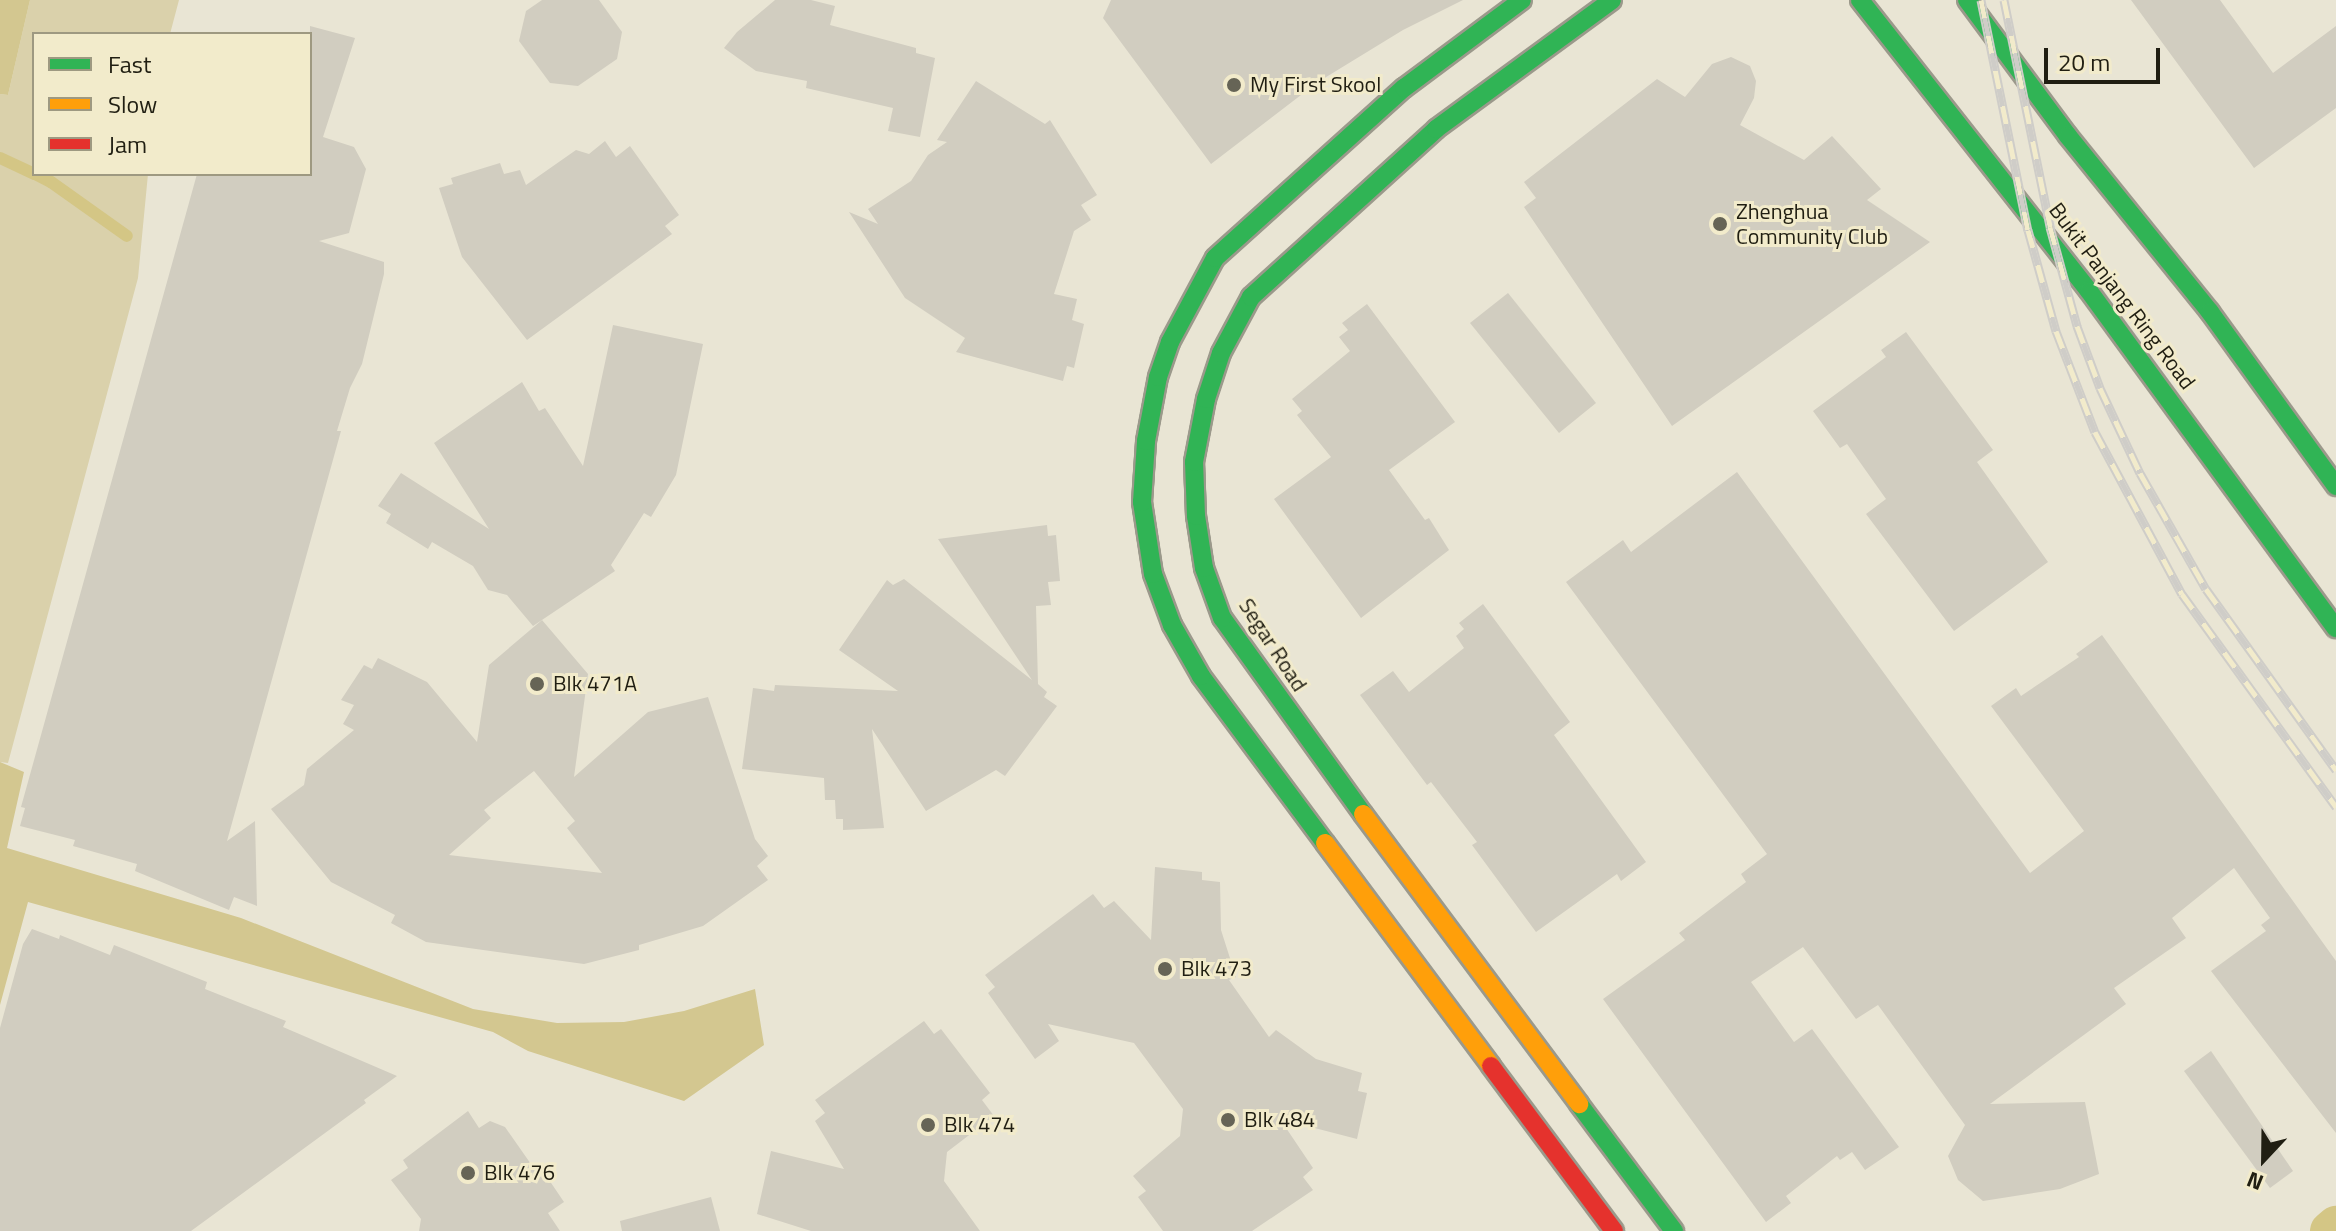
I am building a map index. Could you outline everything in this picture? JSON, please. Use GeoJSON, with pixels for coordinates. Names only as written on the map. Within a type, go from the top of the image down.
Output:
{"type":"FeatureCollection","features":[{"type":"Feature","properties":{"kind":"street"},"geometry":{"type":"LineString","coordinates":[[1522,0],[1404,88],[1215,258],[1170,342],[1158,377],[1146,441],[1142,502],[1153,574],[1172,625],[1201,676],[1614,1231]]}},
{"type":"Feature","properties":{"kind":"street","name":"Segar Road"},"geometry":{"type":"LineString","coordinates":[[1612,0],[1436,129],[1251,297],[1221,353],[1206,399],[1194,462],[1196,516],[1204,568],[1222,618],[1241,649],[1674,1231]]}},
{"type":"Feature","properties":{"kind":"street","name":"Bukit Panjang Ring Road"},"geometry":{"type":"LineString","coordinates":[[1860,0],[2089,291],[2336,628]]}},
{"type":"Feature","properties":{"kind":"street"},"geometry":{"type":"LineString","coordinates":[[1967,0],[2094,169],[2210,312],[2336,486]]}},
{"type":"Feature","properties":{"kind":"shaded area"},"geometry":{"type":"Polygon","coordinates":[[[0,0],[30,0],[8,95],[0,94],[0,0]]]}},
{"type":"Feature","properties":{"kind":"shaded area"},"geometry":{"type":"Polygon","coordinates":[[[30,0],[179,0],[171,32],[32,32],[32,176],[148,176],[138,278],[8,763],[0,762],[0,94],[8,95],[30,0]]]}},
{"type":"Feature","properties":{"kind":"shaded area"},"geometry":{"type":"Polygon","coordinates":[[[0,762],[24,772],[7,848],[241,918],[473,1009],[557,1023],[624,1022],[684,1011],[755,989],[764,1045],[684,1101],[528,1051],[493,1032],[28,902],[0,1005],[0,762]]]}},
{"type":"Feature","properties":{"kind":"building"},"geometry":{"type":"Polygon","coordinates":[[[542,0],[599,0],[622,32],[617,59],[578,86],[550,83],[519,41],[526,11],[542,0]]]}},
{"type":"Feature","properties":{"kind":"building"},"geometry":{"type":"Polygon","coordinates":[[[775,0],[811,0],[835,6],[830,25],[916,48],[916,53],[935,58],[920,137],[888,131],[893,108],[806,88],[807,81],[756,71],[724,48],[737,32],[775,0]]]}},
{"type":"Feature","properties":{"kind":"building","name":"My First Skool"},"geometry":{"type":"Polygon","coordinates":[[[1111,0],[1463,0],[1403,30],[1318,82],[1211,164],[1103,18],[1111,0]]]}},
{"type":"Feature","properties":{"kind":"building"},"geometry":{"type":"Polygon","coordinates":[[[2131,0],[2220,0],[2273,73],[2336,26],[2336,108],[2254,168],[2131,0]]]}},
{"type":"Feature","properties":{"kind":"building"},"geometry":{"type":"Polygon","coordinates":[[[310,26],[355,38],[323,137],[354,147],[366,169],[349,233],[319,241],[384,262],[384,274],[362,364],[350,388],[337,431],[341,431],[227,841],[255,821],[257,906],[234,897],[229,910],[135,871],[137,864],[73,846],[75,840],[20,826],[25,808],[21,807],[196,176],[312,176],[310,26]]]}},
{"type":"Feature","properties":{"kind":"building","name":"Zhenghua Community Club"},"geometry":{"type":"Polygon","coordinates":[[[1731,57],[1750,66],[1756,81],[1754,98],[1740,125],[1804,160],[1832,136],[1881,189],[1867,200],[1930,242],[1672,426],[1524,207],[1536,198],[1524,182],[1657,79],[1685,97],[1712,64],[1731,57]]]}},
{"type":"Feature","properties":{"kind":"building"},"geometry":{"type":"Polygon","coordinates":[[[976,81],[1045,124],[1050,120],[1097,195],[1081,205],[1091,220],[1074,231],[1054,294],[1077,299],[1072,320],[1084,324],[1074,368],[1067,366],[1063,381],[956,352],[965,338],[905,298],[849,212],[878,224],[868,209],[911,181],[928,155],[947,142],[937,140],[976,81]]]}},
{"type":"Feature","properties":{"kind":"building"},"geometry":{"type":"Polygon","coordinates":[[[605,141],[616,157],[630,146],[679,215],[665,226],[672,234],[527,340],[462,257],[439,188],[453,184],[451,178],[500,163],[504,174],[520,170],[526,185],[576,150],[589,154],[605,141]]]}},
{"type":"Feature","properties":{"kind":"building"},"geometry":{"type":"Polygon","coordinates":[[[1508,293],[1596,403],[1559,433],[1470,323],[1508,293]]]}},
{"type":"Feature","properties":{"kind":"building"},"geometry":{"type":"Polygon","coordinates":[[[1367,304],[1455,422],[1389,470],[1425,520],[1429,518],[1449,550],[1361,618],[1274,499],[1331,457],[1297,415],[1302,411],[1292,399],[1350,351],[1339,337],[1348,330],[1342,323],[1367,304]]]}},
{"type":"Feature","properties":{"kind":"building"},"geometry":{"type":"Polygon","coordinates":[[[613,325],[703,344],[676,475],[651,517],[644,513],[611,565],[615,571],[533,626],[507,595],[488,590],[473,566],[432,542],[428,549],[386,523],[391,514],[378,506],[401,473],[489,529],[434,443],[522,382],[539,411],[545,408],[583,466],[613,325]]]}},
{"type":"Feature","properties":{"kind":"building"},"geometry":{"type":"Polygon","coordinates":[[[1906,332],[1993,450],[1977,462],[2048,562],[1954,631],[1866,514],[1886,499],[1847,444],[1840,448],[1813,411],[1886,357],[1881,350],[1906,332]]]}},
{"type":"Feature","properties":{"kind":"building"},"geometry":{"type":"Polygon","coordinates":[[[1737,472],[2030,873],[2084,831],[1991,706],[2016,688],[2021,696],[2079,657],[2076,654],[2102,635],[2336,961],[2336,1133],[2211,971],[2266,931],[2261,925],[2270,918],[2234,868],[2172,918],[2186,938],[2114,988],[2126,1004],[1990,1104],[2085,1102],[2099,1174],[2060,1189],[1983,1201],[1958,1180],[1948,1156],[1965,1125],[1878,1005],[1856,1019],[1803,947],[1751,982],[1794,1042],[1812,1029],[1899,1147],[1865,1170],[1852,1152],[1840,1160],[1837,1156],[1786,1196],[1791,1203],[1766,1222],[1603,999],[1685,940],[1679,933],[1746,882],[1741,874],[1767,854],[1566,582],[1623,540],[1631,552],[1737,472]]]}},
{"type":"Feature","properties":{"kind":"building"},"geometry":{"type":"Polygon","coordinates":[[[1047,525],[1048,536],[1056,535],[1060,581],[1048,582],[1051,605],[1036,606],[1038,684],[1047,692],[1044,697],[1057,706],[1005,776],[996,770],[926,811],[872,729],[884,828],[843,830],[843,819],[836,819],[835,800],[825,800],[824,778],[742,769],[753,688],[774,691],[775,685],[898,691],[839,650],[887,580],[893,585],[904,579],[1032,680],[938,539],[1047,525]]]}},
{"type":"Feature","properties":{"kind":"building"},"geometry":{"type":"Polygon","coordinates":[[[1483,604],[1570,722],[1554,735],[1646,862],[1621,881],[1617,874],[1536,932],[1472,845],[1477,842],[1431,782],[1427,785],[1360,695],[1393,671],[1409,692],[1464,648],[1456,636],[1464,629],[1459,623],[1483,604]]]}},
{"type":"Feature","properties":{"kind":"building"},"geometry":{"type":"Polygon","coordinates":[[[542,620],[588,674],[574,777],[648,712],[708,697],[755,839],[768,856],[757,866],[768,880],[703,926],[639,945],[639,950],[584,964],[426,942],[391,923],[395,915],[331,882],[271,809],[304,785],[307,769],[354,730],[343,724],[354,705],[341,700],[364,665],[372,669],[378,658],[427,682],[477,742],[489,665],[542,620]],[[534,771],[484,810],[491,818],[449,855],[602,873],[567,828],[575,821],[534,771]]]}},
{"type":"Feature","properties":{"kind":"building"},"geometry":{"type":"Polygon","coordinates":[[[1155,867],[1202,872],[1202,880],[1220,882],[1221,930],[1236,977],[1229,980],[1269,1037],[1276,1030],[1316,1059],[1362,1073],[1358,1091],[1367,1093],[1357,1139],[1280,1119],[1313,1168],[1303,1177],[1313,1190],[1252,1231],[1163,1231],[1138,1197],[1146,1191],[1133,1176],[1180,1136],[1183,1109],[1134,1043],[1048,1024],[1059,1041],[1035,1059],[988,993],[995,987],[985,975],[1093,894],[1104,908],[1114,901],[1151,940],[1155,867]]]}},
{"type":"Feature","properties":{"kind":"building"},"geometry":{"type":"Polygon","coordinates":[[[32,929],[59,939],[60,935],[110,955],[114,945],[207,982],[205,989],[286,1021],[283,1027],[397,1076],[364,1100],[366,1103],[191,1231],[0,1231],[0,1028],[23,944],[32,929]]]}},
{"type":"Feature","properties":{"kind":"building","name":"Blk 474"},"geometry":{"type":"Polygon","coordinates":[[[924,1021],[934,1034],[941,1029],[990,1093],[982,1100],[994,1116],[947,1152],[944,1181],[980,1231],[811,1231],[757,1214],[771,1151],[844,1169],[815,1121],[825,1113],[815,1100],[924,1021]]]}},
{"type":"Feature","properties":{"kind":"building"},"geometry":{"type":"Polygon","coordinates":[[[2211,1051],[2293,1171],[2270,1188],[2184,1071],[2211,1051]]]}},
{"type":"Feature","properties":{"kind":"building","name":"Blk 476"},"geometry":{"type":"Polygon","coordinates":[[[468,1111],[479,1128],[490,1121],[505,1127],[540,1177],[545,1174],[564,1202],[548,1213],[560,1231],[419,1231],[421,1219],[391,1180],[408,1168],[403,1160],[468,1111]]]}},
{"type":"Feature","properties":{"kind":"building"},"geometry":{"type":"Polygon","coordinates":[[[711,1197],[720,1231],[622,1231],[620,1221],[711,1197]]]}},
{"type":"Feature","properties":{"kind":"waterway"},"geometry":{"type":"LineString","coordinates":[[0,158],[32,173]]}},
{"type":"Feature","properties":{"kind":"waterway"},"geometry":{"type":"LineString","coordinates":[[39,176],[127,236]]}},
{"type":"Feature","properties":{"kind":"waterway"},"geometry":{"type":"LineString","coordinates":[[2330,1231],[2336,1226]]}},
{"type":"Feature","properties":{"kind":"railway"},"geometry":{"type":"LineString","coordinates":[[1981,0],[2028,230],[2056,331],[2095,432],[2182,594],[2336,807]]}},
{"type":"Feature","properties":{"kind":"railway"},"geometry":{"type":"LineString","coordinates":[[2004,0],[2050,227],[2077,326],[2100,388],[2140,473],[2206,589],[2336,770]]}},
{"type":"Feature","properties":{"kind":"traffic: fast"},"geometry":{"type":"LineString","coordinates":[[1325,843],[1201,676],[1172,625],[1153,574],[1142,502],[1146,441],[1158,377],[1170,342],[1215,258],[1404,88],[1522,0]]}},
{"type":"Feature","properties":{"kind":"traffic: fast"},"geometry":{"type":"LineString","coordinates":[[1363,814],[1222,618],[1204,568],[1196,516],[1194,462],[1206,399],[1221,353],[1251,297],[1436,129],[1612,0]]}},
{"type":"Feature","properties":{"kind":"traffic: fast"},"geometry":{"type":"LineString","coordinates":[[1860,0],[2089,291],[2336,628]]}},
{"type":"Feature","properties":{"kind":"traffic: fast"},"geometry":{"type":"LineString","coordinates":[[1967,0],[2068,136],[2210,312],[2336,486]]}},
{"type":"Feature","properties":{"kind":"traffic: fast"},"geometry":{"type":"LineString","coordinates":[[1579,1104],[1674,1231]]}},
{"type":"Feature","properties":{"kind":"traffic: slow"},"geometry":{"type":"LineString","coordinates":[[1363,814],[1579,1104]]}},
{"type":"Feature","properties":{"kind":"traffic: slow"},"geometry":{"type":"LineString","coordinates":[[1325,843],[1491,1066]]}},
{"type":"Feature","properties":{"kind":"traffic: jam"},"geometry":{"type":"LineString","coordinates":[[1491,1066],[1614,1231]]}},
{"type":"Feature","properties":{"kind":"place","name":"My First Skool"},"geometry":{"type":"Point","coordinates":[1234,85]}},
{"type":"Feature","properties":{"kind":"place","name":"Zhenghua Community Club"},"geometry":{"type":"Point","coordinates":[1720,224]}},
{"type":"Feature","properties":{"kind":"place","name":"Blk 471A"},"geometry":{"type":"Point","coordinates":[537,684]}},
{"type":"Feature","properties":{"kind":"place","name":"Blk 473"},"geometry":{"type":"Point","coordinates":[1165,969]}},
{"type":"Feature","properties":{"kind":"place","name":"Blk 484"},"geometry":{"type":"Point","coordinates":[1228,1120]}},
{"type":"Feature","properties":{"kind":"place","name":"Blk 474"},"geometry":{"type":"Point","coordinates":[928,1125]}},
{"type":"Feature","properties":{"kind":"place","name":"Blk 476"},"geometry":{"type":"Point","coordinates":[468,1173]}}]}
